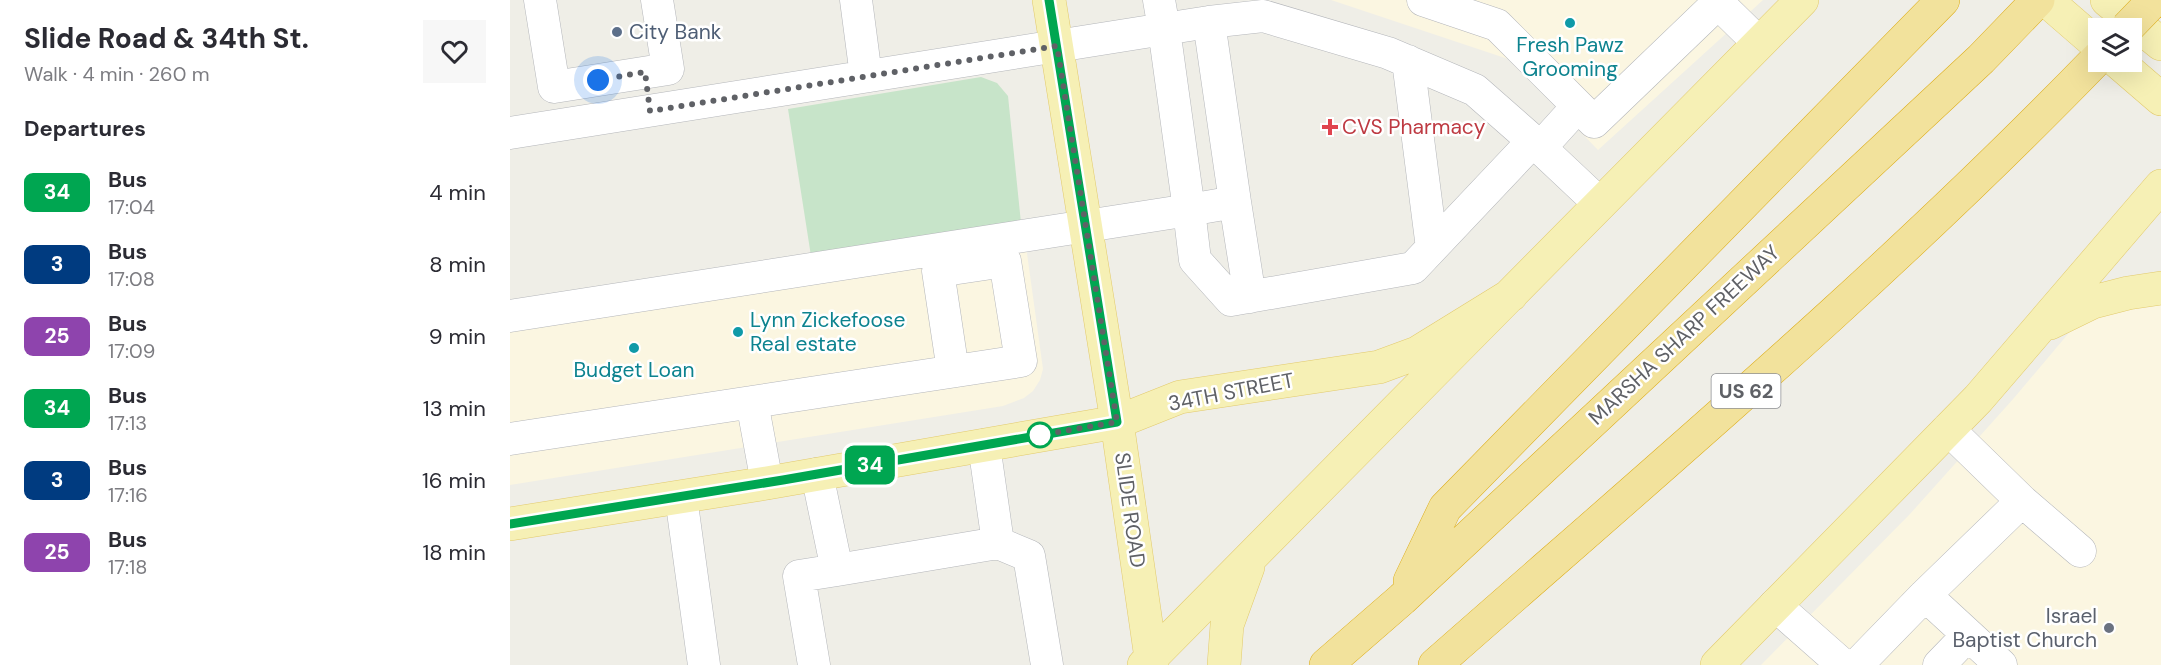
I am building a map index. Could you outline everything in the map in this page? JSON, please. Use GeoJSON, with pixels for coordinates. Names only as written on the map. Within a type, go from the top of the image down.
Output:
{"type":"FeatureCollection","features":[{"type":"Feature","properties":{"kind":"highway","name":"MARSHA SHARP FREEWAY"},"geometry":{"type":"LineString","coordinates":[[1336,656],[1402,599],[1980,59],[2038,0]]}},
{"type":"Feature","properties":{"kind":"highway"},"geometry":{"type":"LineString","coordinates":[[2137,18],[2154,0]]}},
{"type":"Feature","properties":{"kind":"highway"},"geometry":{"type":"LineString","coordinates":[[1402,599],[1445,508],[1937,7]]}},
{"type":"Feature","properties":{"kind":"highway","name":"US 62"},"geometry":{"type":"LineString","coordinates":[[1436,665],[1829,318],[2050,108],[2088,68]]}},
{"type":"Feature","properties":{"kind":"main road","name":"SLIDE ROAD"},"geometry":{"type":"LineString","coordinates":[[1050,0],[1117,422],[1149,663]]}},
{"type":"Feature","properties":{"kind":"main road"},"geometry":{"type":"LineString","coordinates":[[1149,663],[1802,0]]}},
{"type":"Feature","properties":{"kind":"main road"},"geometry":{"type":"LineString","coordinates":[[2046,0],[2088,36]]}},
{"type":"Feature","properties":{"kind":"main road"},"geometry":{"type":"LineString","coordinates":[[2107,0],[2161,44]]}},
{"type":"Feature","properties":{"kind":"main road"},"geometry":{"type":"LineString","coordinates":[[2130,72],[2161,99]]}},
{"type":"Feature","properties":{"kind":"main road"},"geometry":{"type":"LineString","coordinates":[[1717,665],[1978,399],[2161,186]]}},
{"type":"Feature","properties":{"kind":"main road"},"geometry":{"type":"LineString","coordinates":[[2040,327],[2093,302],[2161,288]]}},
{"type":"Feature","properties":{"kind":"main road","name":"34TH STREET"},"geometry":{"type":"LineString","coordinates":[[510,524],[766,483],[1117,422],[1180,397],[1379,367],[1417,353],[1511,295]]}},
{"type":"Feature","properties":{"kind":"main road"},"geometry":{"type":"LineString","coordinates":[[1224,665],[1227,624],[1251,557]]}},
{"type":"Feature","properties":{"kind":"street"},"geometry":{"type":"LineString","coordinates":[[540,0],[554,87],[668,69],[657,0]]}},
{"type":"Feature","properties":{"kind":"street"},"geometry":{"type":"LineString","coordinates":[[856,0],[866,76]]}},
{"type":"Feature","properties":{"kind":"street"},"geometry":{"type":"LineString","coordinates":[[1423,0],[1497,25],[1594,122],[1718,1],[1759,43]]}},
{"type":"Feature","properties":{"kind":"street"},"geometry":{"type":"LineString","coordinates":[[1161,14],[1195,260],[1231,300],[1413,268],[1578,106]]}},
{"type":"Feature","properties":{"kind":"street"},"geometry":{"type":"LineString","coordinates":[[510,133],[1057,46],[1161,14],[1209,22],[1263,16],[1388,53],[1475,90],[1537,144],[1600,204]]}},
{"type":"Feature","properties":{"kind":"street"},"geometry":{"type":"LineString","coordinates":[[1209,22],[1234,202],[1250,297]]}},
{"type":"Feature","properties":{"kind":"street"},"geometry":{"type":"LineString","coordinates":[[1408,61],[1432,248]]}},
{"type":"Feature","properties":{"kind":"street"},"geometry":{"type":"LineString","coordinates":[[645,72],[650,111]]}},
{"type":"Feature","properties":{"kind":"street"},"geometry":{"type":"LineString","coordinates":[[575,84],[580,122]]}},
{"type":"Feature","properties":{"kind":"street"},"geometry":{"type":"LineString","coordinates":[[510,316],[1234,202]]}},
{"type":"Feature","properties":{"kind":"street"},"geometry":{"type":"LineString","coordinates":[[510,439],[953,371]]}},
{"type":"Feature","properties":{"kind":"street"},"geometry":{"type":"LineString","coordinates":[[752,402],[766,483]]}},
{"type":"Feature","properties":{"kind":"street"},"geometry":{"type":"LineString","coordinates":[[1948,429],[2022,501],[2080,551]]}},
{"type":"Feature","properties":{"kind":"street"},"geometry":{"type":"LineString","coordinates":[[984,445],[998,543]]}},
{"type":"Feature","properties":{"kind":"street"},"geometry":{"type":"LineString","coordinates":[[817,474],[837,570]]}},
{"type":"Feature","properties":{"kind":"street"},"geometry":{"type":"LineString","coordinates":[[681,497],[704,665]]}},
{"type":"Feature","properties":{"kind":"street"},"geometry":{"type":"LineString","coordinates":[[1857,665],[1924,595],[2022,501]]}},
{"type":"Feature","properties":{"kind":"street"},"geometry":{"type":"LineString","coordinates":[[814,665],[799,576],[998,543],[1029,556],[1047,665]]}},
{"type":"Feature","properties":{"kind":"street"},"geometry":{"type":"LineString","coordinates":[[1924,595],[2001,665]]}},
{"type":"Feature","properties":{"kind":"street"},"geometry":{"type":"LineString","coordinates":[[1775,605],[1843,665]]}},
{"type":"Feature","properties":{"kind":"street"},"geometry":{"type":"LineString","coordinates":[[1939,665],[1968,635]]}},
{"type":"Feature","properties":{"kind":"shaded area"},"geometry":{"type":"Polygon","coordinates":[[[1331,0],[1763,0],[1598,150],[1511,60],[1331,0]]]}},
{"type":"Feature","properties":{"kind":"shaded area"},"geometry":{"type":"Polygon","coordinates":[[[1025,239],[1043,369],[1040,380],[1033,391],[1024,398],[1003,406],[510,485],[510,322],[1025,239]]]}},
{"type":"Feature","properties":{"kind":"shaded area"},"geometry":{"type":"Polygon","coordinates":[[[2161,302],[2161,665],[1761,665],[1910,514],[2073,328],[2085,319],[2161,302]]]}},
{"type":"Feature","properties":{"kind":"green space"},"geometry":{"type":"Polygon","coordinates":[[[981,77],[997,83],[1008,96],[1021,223],[811,256],[788,109],[981,77]]]}},
{"type":"Feature","properties":{"kind":"bus line","name":"34"},"geometry":{"type":"LineString","coordinates":[[510,524],[783,480],[1117,422],[1049,0]]}},
{"type":"Feature","properties":{"kind":"place","name":"Fresh Pawz Grooming"},"geometry":{"type":"Point","coordinates":[1570,23]}},
{"type":"Feature","properties":{"kind":"place","name":"City Bank"},"geometry":{"type":"Point","coordinates":[617,32]}},
{"type":"Feature","properties":{"kind":"place","name":"CVS Pharmacy"},"geometry":{"type":"Point","coordinates":[1330,127]}},
{"type":"Feature","properties":{"kind":"place","name":"Lynn Zickefoose Real estate"},"geometry":{"type":"Point","coordinates":[738,332]}},
{"type":"Feature","properties":{"kind":"place","name":"Budget Loan"},"geometry":{"type":"Point","coordinates":[634,348]}},
{"type":"Feature","properties":{"kind":"place","name":"Israel Baptist Church"},"geometry":{"type":"Point","coordinates":[2109,628]}},
{"type":"Feature","properties":{"kind":"route"},"geometry":{"type":"LineString","coordinates":[[598,80],[645,72],[650,111],[1057,46],[1117,422],[1040,435]]}}]}
